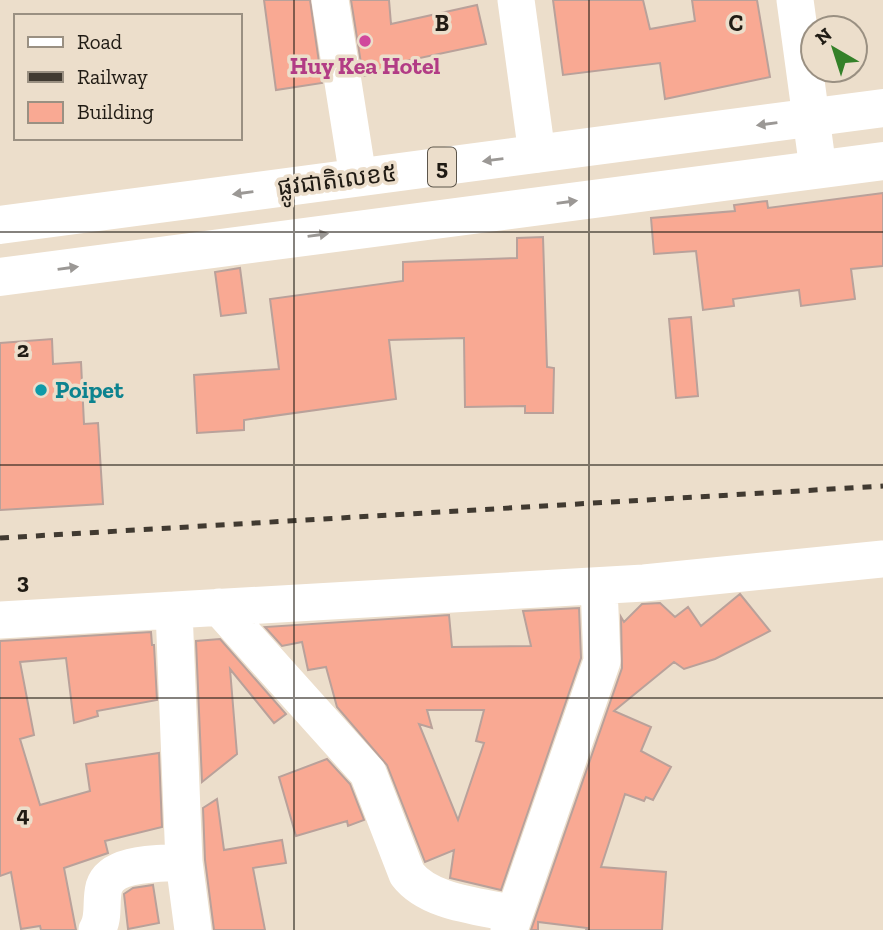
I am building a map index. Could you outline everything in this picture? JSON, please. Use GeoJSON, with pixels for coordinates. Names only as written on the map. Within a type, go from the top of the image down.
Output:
{"type":"FeatureCollection","features":[{"type":"Feature","properties":{"kind":"highway","name":"ផ្លូវជាតិលេខ៥"},"geometry":{"type":"LineString","coordinates":[[0,225],[883,108]]}},
{"type":"Feature","properties":{"kind":"highway","name":"5"},"geometry":{"type":"LineString","coordinates":[[0,277],[883,160]]}},
{"type":"Feature","properties":{"kind":"street"},"geometry":{"type":"LineString","coordinates":[[330,0],[358,177]]}},
{"type":"Feature","properties":{"kind":"street"},"geometry":{"type":"LineString","coordinates":[[516,0],[537,154]]}},
{"type":"Feature","properties":{"kind":"street"},"geometry":{"type":"LineString","coordinates":[[795,0],[818,169]]}},
{"type":"Feature","properties":{"kind":"street"},"geometry":{"type":"LineString","coordinates":[[0,620],[599,586],[883,559]]}},
{"type":"Feature","properties":{"kind":"street"},"geometry":{"type":"LineString","coordinates":[[219,607],[368,774],[407,874],[416,886],[430,894],[511,922],[602,661],[599,586]]}},
{"type":"Feature","properties":{"kind":"street"},"geometry":{"type":"LineString","coordinates":[[174,610],[184,862],[192,930]]}},
{"type":"Feature","properties":{"kind":"street"},"geometry":{"type":"LineString","coordinates":[[97,930],[101,923],[104,886],[112,876],[126,868],[184,862]]}},
{"type":"Feature","properties":{"kind":"building"},"geometry":{"type":"Polygon","coordinates":[[[264,0],[310,0],[322,83],[276,90],[264,0]]]}},
{"type":"Feature","properties":{"kind":"building"},"geometry":{"type":"Polygon","coordinates":[[[351,0],[389,0],[391,24],[477,5],[486,44],[396,63],[397,72],[363,76],[351,0]]]}},
{"type":"Feature","properties":{"kind":"building"},"geometry":{"type":"Polygon","coordinates":[[[553,0],[643,0],[650,29],[695,21],[692,0],[757,0],[770,77],[665,99],[660,63],[563,75],[553,0]]]}},
{"type":"Feature","properties":{"kind":"building"},"geometry":{"type":"Polygon","coordinates":[[[883,193],[883,266],[851,269],[855,299],[801,306],[799,290],[733,299],[734,306],[703,310],[696,251],[654,254],[651,218],[735,211],[734,205],[767,201],[768,208],[883,193]]]}},
{"type":"Feature","properties":{"kind":"building"},"geometry":{"type":"Polygon","coordinates":[[[543,237],[547,367],[554,368],[553,413],[525,413],[525,406],[465,407],[464,338],[389,340],[396,399],[244,420],[244,430],[197,433],[194,375],[279,369],[270,299],[403,281],[403,262],[517,258],[517,238],[543,237]]]}},
{"type":"Feature","properties":{"kind":"building"},"geometry":{"type":"Polygon","coordinates":[[[240,268],[246,313],[221,316],[215,272],[240,268]]]}},
{"type":"Feature","properties":{"kind":"building"},"geometry":{"type":"Polygon","coordinates":[[[691,317],[698,396],[676,398],[669,319],[691,317]]]}},
{"type":"Feature","properties":{"kind":"building"},"geometry":{"type":"Polygon","coordinates":[[[52,339],[53,364],[81,362],[84,424],[98,423],[103,504],[0,510],[0,343],[52,339]]]}},
{"type":"Feature","properties":{"kind":"building"},"geometry":{"type":"Polygon","coordinates":[[[740,594],[770,631],[715,659],[684,669],[674,662],[614,711],[651,727],[641,751],[671,767],[653,800],[646,797],[644,801],[625,794],[601,867],[666,872],[662,930],[586,930],[587,928],[538,922],[538,930],[531,930],[622,668],[621,617],[624,622],[642,604],[660,603],[675,617],[688,607],[701,626],[740,594]]]}},
{"type":"Feature","properties":{"kind":"building"},"geometry":{"type":"Polygon","coordinates":[[[579,608],[581,658],[501,890],[450,878],[454,850],[425,862],[387,765],[337,707],[326,667],[308,670],[302,642],[282,646],[265,627],[449,615],[452,647],[531,646],[523,611],[579,608]],[[427,710],[432,728],[419,724],[458,820],[484,743],[476,741],[484,710],[427,710]]]}},
{"type":"Feature","properties":{"kind":"building"},"geometry":{"type":"Polygon","coordinates":[[[151,632],[157,700],[97,711],[98,716],[74,723],[66,658],[20,662],[34,735],[20,739],[40,805],[90,791],[86,764],[159,753],[162,827],[105,841],[108,853],[64,868],[76,930],[41,930],[40,926],[21,929],[11,872],[0,876],[0,641],[151,632]]]}},
{"type":"Feature","properties":{"kind":"building"},"geometry":{"type":"Polygon","coordinates":[[[220,639],[286,714],[274,723],[230,669],[237,754],[202,782],[196,641],[220,639]]]}},
{"type":"Feature","properties":{"kind":"building"},"geometry":{"type":"Polygon","coordinates":[[[327,759],[350,784],[364,820],[348,826],[347,821],[296,836],[279,777],[327,759]]]}},
{"type":"Feature","properties":{"kind":"building"},"geometry":{"type":"Polygon","coordinates":[[[217,799],[224,850],[282,840],[286,863],[253,868],[265,930],[214,930],[205,860],[203,808],[217,799]]]}},
{"type":"Feature","properties":{"kind":"building"},"geometry":{"type":"Polygon","coordinates":[[[153,885],[159,923],[128,929],[124,894],[133,888],[153,885]]]}},
{"type":"Feature","properties":{"kind":"railway"},"geometry":{"type":"LineString","coordinates":[[0,538],[883,486]]}},
{"type":"Feature","properties":{"kind":"place","name":"Huy Kea Hotel"},"geometry":{"type":"Point","coordinates":[365,41]}},
{"type":"Feature","properties":{"kind":"place","name":"Poipet"},"geometry":{"type":"Point","coordinates":[41,390]}}]}
